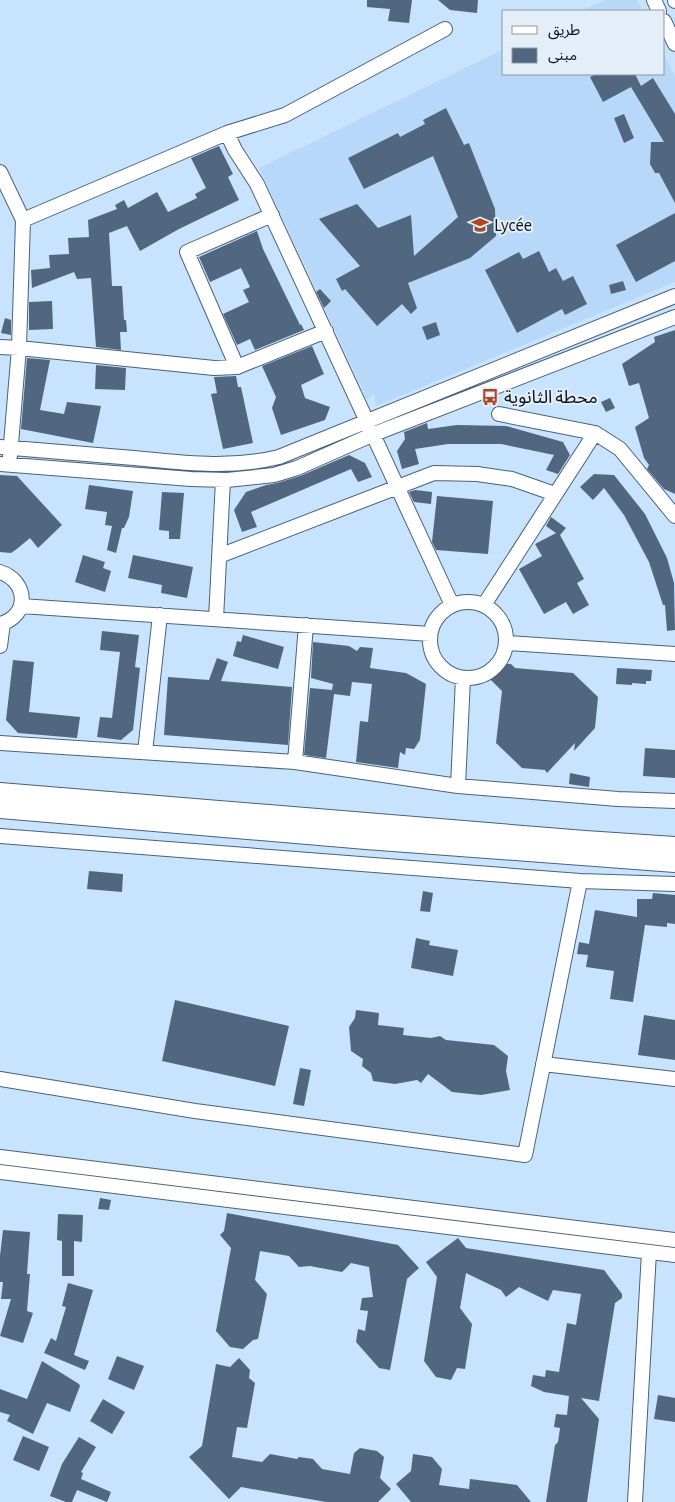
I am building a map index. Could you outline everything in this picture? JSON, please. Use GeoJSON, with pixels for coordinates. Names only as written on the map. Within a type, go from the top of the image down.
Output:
{"type":"FeatureCollection","features":[{"type":"Feature","properties":{"kind":"main road"},"geometry":{"type":"LineString","coordinates":[[0,792],[575,840],[675,846]]}},
{"type":"Feature","properties":{"kind":"main road"},"geometry":{"type":"LineString","coordinates":[[0,809],[366,840],[675,862]]}},
{"type":"Feature","properties":{"kind":"street"},"geometry":{"type":"LineString","coordinates":[[665,23],[675,44]]}},
{"type":"Feature","properties":{"kind":"street"},"geometry":{"type":"LineString","coordinates":[[23,220],[227,132],[284,115],[444,29]]}},
{"type":"Feature","properties":{"kind":"street"},"geometry":{"type":"LineString","coordinates":[[227,132],[235,150],[257,184],[272,215],[452,605]]}},
{"type":"Feature","properties":{"kind":"street"},"geometry":{"type":"LineString","coordinates":[[0,172],[23,220],[19,348],[5,447],[5,464],[191,479],[259,478],[297,468],[374,434],[675,317]]}},
{"type":"Feature","properties":{"kind":"street"},"geometry":{"type":"LineString","coordinates":[[237,367],[187,252],[272,215]]}},
{"type":"Feature","properties":{"kind":"street"},"geometry":{"type":"LineString","coordinates":[[5,447],[231,465],[279,457],[675,296]]}},
{"type":"Feature","properties":{"kind":"street"},"geometry":{"type":"LineString","coordinates":[[0,348],[19,348],[214,368],[237,367],[326,331]]}},
{"type":"Feature","properties":{"kind":"street"},"geometry":{"type":"LineString","coordinates":[[499,414],[595,433],[620,449],[675,516]]}},
{"type":"Feature","properties":{"kind":"street"},"geometry":{"type":"LineString","coordinates":[[484,605],[595,433]]}},
{"type":"Feature","properties":{"kind":"street"},"geometry":{"type":"LineString","coordinates":[[219,556],[434,473],[477,474],[512,479],[555,494]]}},
{"type":"Feature","properties":{"kind":"street"},"geometry":{"type":"LineString","coordinates":[[216,619],[223,480]]}},
{"type":"Feature","properties":{"kind":"street"},"geometry":{"type":"LineString","coordinates":[[0,572],[9,575],[16,581],[22,597],[21,606],[17,614],[11,620],[2,624],[0,646]]}},
{"type":"Feature","properties":{"kind":"street"},"geometry":{"type":"LineString","coordinates":[[462,602],[473,602],[484,605],[494,611],[506,631],[507,643],[504,655],[497,666],[476,678],[463,678],[446,672],[434,658],[430,646],[430,634],[434,622],[442,612],[452,605],[462,602]]}},
{"type":"Feature","properties":{"kind":"street"},"geometry":{"type":"LineString","coordinates":[[21,606],[430,634]]}},
{"type":"Feature","properties":{"kind":"street"},"geometry":{"type":"LineString","coordinates":[[145,752],[160,615]]}},
{"type":"Feature","properties":{"kind":"street"},"geometry":{"type":"LineString","coordinates":[[295,762],[306,625]]}},
{"type":"Feature","properties":{"kind":"street"},"geometry":{"type":"LineString","coordinates":[[507,643],[675,654]]}},
{"type":"Feature","properties":{"kind":"street"},"geometry":{"type":"LineString","coordinates":[[458,786],[463,678]]}},
{"type":"Feature","properties":{"kind":"street"},"geometry":{"type":"LineString","coordinates":[[0,742],[295,762],[458,786],[618,799],[675,801]]}},
{"type":"Feature","properties":{"kind":"street"},"geometry":{"type":"LineString","coordinates":[[0,836],[580,881],[675,884]]}},
{"type":"Feature","properties":{"kind":"street"},"geometry":{"type":"LineString","coordinates":[[0,1079],[195,1111],[525,1154],[580,881]]}},
{"type":"Feature","properties":{"kind":"street"},"geometry":{"type":"LineString","coordinates":[[543,1064],[675,1079]]}},
{"type":"Feature","properties":{"kind":"street"},"geometry":{"type":"LineString","coordinates":[[0,1157],[675,1240]]}},
{"type":"Feature","properties":{"kind":"street"},"geometry":{"type":"LineString","coordinates":[[0,1172],[675,1255]]}},
{"type":"Feature","properties":{"kind":"street"},"geometry":{"type":"LineString","coordinates":[[635,1502],[649,1252]]}},
{"type":"Feature","properties":{"kind":"shaded area"},"geometry":{"type":"Polygon","coordinates":[[[605,0],[637,0],[642,10],[584,10],[605,0]]]}},
{"type":"Feature","properties":{"kind":"shaded area","name":"Lycée"},"geometry":{"type":"Polygon","coordinates":[[[502,50],[502,75],[665,75],[665,56],[675,77],[675,282],[376,406],[374,394],[367,399],[259,168],[502,50]]]}},
{"type":"Feature","properties":{"kind":"building"},"geometry":{"type":"Polygon","coordinates":[[[367,0],[412,0],[409,23],[388,21],[390,9],[367,7],[367,0]]]}},
{"type":"Feature","properties":{"kind":"building"},"geometry":{"type":"Polygon","coordinates":[[[438,0],[478,0],[477,13],[450,10],[438,0]]]}},
{"type":"Feature","properties":{"kind":"building"},"geometry":{"type":"Polygon","coordinates":[[[594,75],[636,75],[641,86],[653,78],[675,114],[675,203],[659,173],[655,173],[650,164],[651,142],[664,142],[631,87],[603,102],[590,77],[594,75]]]}},
{"type":"Feature","properties":{"kind":"building"},"geometry":{"type":"Polygon","coordinates":[[[446,108],[464,145],[469,143],[495,209],[496,236],[470,258],[408,283],[417,308],[411,314],[402,304],[377,326],[345,289],[342,291],[336,279],[360,266],[319,219],[357,204],[378,228],[411,215],[414,256],[458,217],[433,156],[364,189],[348,158],[398,133],[400,137],[425,124],[423,120],[446,108]]]}},
{"type":"Feature","properties":{"kind":"building"},"geometry":{"type":"Polygon","coordinates":[[[624,114],[634,138],[624,143],[614,118],[624,114]]]}},
{"type":"Feature","properties":{"kind":"building"},"geometry":{"type":"Polygon","coordinates":[[[219,146],[233,174],[228,177],[239,200],[179,229],[140,251],[127,226],[109,233],[112,286],[122,286],[124,320],[126,320],[127,332],[120,332],[121,350],[96,347],[91,278],[77,279],[74,272],[32,288],[31,270],[50,268],[49,255],[69,254],[68,238],[89,237],[88,220],[117,209],[115,205],[124,200],[128,208],[157,192],[168,212],[197,198],[195,194],[206,188],[191,158],[219,146]]]}},
{"type":"Feature","properties":{"kind":"building"},"geometry":{"type":"Polygon","coordinates":[[[675,213],[675,261],[636,282],[616,245],[675,213]]]}},
{"type":"Feature","properties":{"kind":"building"},"geometry":{"type":"Polygon","coordinates":[[[257,231],[263,249],[304,330],[255,350],[250,339],[237,345],[223,314],[249,302],[243,290],[250,287],[241,268],[210,282],[199,257],[257,231]]]}},
{"type":"Feature","properties":{"kind":"building"},"geometry":{"type":"Polygon","coordinates":[[[539,251],[549,272],[556,268],[563,281],[573,276],[587,304],[565,315],[562,309],[517,333],[485,270],[519,252],[523,259],[539,251]]]}},
{"type":"Feature","properties":{"kind":"building"},"geometry":{"type":"Polygon","coordinates":[[[623,281],[626,290],[611,294],[609,285],[623,281]]]}},
{"type":"Feature","properties":{"kind":"building"},"geometry":{"type":"Polygon","coordinates":[[[320,289],[331,301],[324,308],[316,292],[320,289]]]}},
{"type":"Feature","properties":{"kind":"building"},"geometry":{"type":"Polygon","coordinates":[[[52,301],[53,329],[29,330],[29,302],[52,301]]]}},
{"type":"Feature","properties":{"kind":"building"},"geometry":{"type":"Polygon","coordinates":[[[5,318],[11,320],[11,335],[1,333],[5,318]]]}},
{"type":"Feature","properties":{"kind":"building"},"geometry":{"type":"Polygon","coordinates":[[[436,322],[440,335],[427,340],[422,327],[436,322]]]}},
{"type":"Feature","properties":{"kind":"building"},"geometry":{"type":"Polygon","coordinates":[[[675,330],[675,494],[664,489],[647,469],[649,465],[644,458],[635,427],[649,418],[639,383],[629,386],[622,364],[655,342],[654,337],[675,330]]]}},
{"type":"Feature","properties":{"kind":"building"},"geometry":{"type":"Polygon","coordinates":[[[312,346],[324,374],[301,385],[305,398],[330,407],[325,420],[281,435],[272,408],[276,397],[262,366],[312,346]]]}},
{"type":"Feature","properties":{"kind":"building"},"geometry":{"type":"Polygon","coordinates":[[[27,358],[50,360],[40,410],[64,414],[67,402],[101,406],[93,443],[21,429],[27,358]]]}},
{"type":"Feature","properties":{"kind":"building"},"geometry":{"type":"Polygon","coordinates":[[[96,365],[126,368],[125,390],[95,389],[96,365]]]}},
{"type":"Feature","properties":{"kind":"building"},"geometry":{"type":"Polygon","coordinates":[[[236,376],[238,387],[241,387],[253,443],[223,449],[211,394],[217,393],[214,377],[236,376]]]}},
{"type":"Feature","properties":{"kind":"building"},"geometry":{"type":"Polygon","coordinates":[[[610,398],[615,408],[606,412],[601,402],[610,398]]]}},
{"type":"Feature","properties":{"kind":"building"},"geometry":{"type":"Polygon","coordinates":[[[427,423],[428,429],[457,425],[506,426],[563,442],[570,455],[558,474],[546,470],[554,455],[501,444],[448,444],[415,449],[419,464],[402,469],[397,451],[405,439],[404,432],[427,423]]]}},
{"type":"Feature","properties":{"kind":"building"},"geometry":{"type":"Polygon","coordinates":[[[349,455],[365,463],[372,477],[358,482],[351,469],[251,512],[257,527],[242,532],[234,510],[246,492],[300,476],[349,455]]]}},
{"type":"Feature","properties":{"kind":"building"},"geometry":{"type":"Polygon","coordinates":[[[594,474],[614,475],[645,514],[667,558],[674,583],[675,630],[667,631],[665,605],[663,605],[649,562],[624,515],[604,488],[593,500],[580,487],[594,474]]]}},
{"type":"Feature","properties":{"kind":"building"},"geometry":{"type":"Polygon","coordinates":[[[0,475],[17,476],[62,525],[38,548],[30,538],[11,553],[0,552],[0,475]]]}},
{"type":"Feature","properties":{"kind":"building"},"geometry":{"type":"Polygon","coordinates":[[[89,485],[133,491],[129,517],[124,528],[122,528],[116,553],[107,550],[112,526],[105,525],[107,512],[85,509],[89,485]]]}},
{"type":"Feature","properties":{"kind":"building"},"geometry":{"type":"Polygon","coordinates":[[[415,490],[432,492],[431,504],[414,502],[409,492],[415,490]]]}},
{"type":"Feature","properties":{"kind":"building"},"geometry":{"type":"Polygon","coordinates":[[[162,492],[184,493],[180,539],[169,539],[169,531],[159,530],[162,492]]]}},
{"type":"Feature","properties":{"kind":"building"},"geometry":{"type":"Polygon","coordinates":[[[437,496],[493,501],[488,554],[436,550],[432,542],[437,496]]]}},
{"type":"Feature","properties":{"kind":"building"},"geometry":{"type":"Polygon","coordinates":[[[551,517],[566,528],[560,535],[584,579],[577,583],[589,605],[573,614],[566,602],[544,614],[519,569],[542,556],[535,544],[556,533],[546,526],[551,517]]]}},
{"type":"Feature","properties":{"kind":"building"},"geometry":{"type":"Polygon","coordinates":[[[83,555],[105,562],[103,568],[111,571],[105,592],[75,582],[83,555]]]}},
{"type":"Feature","properties":{"kind":"building"},"geometry":{"type":"Polygon","coordinates":[[[133,555],[193,567],[187,598],[161,593],[162,585],[128,578],[133,555]]]}},
{"type":"Feature","properties":{"kind":"building"},"geometry":{"type":"Polygon","coordinates":[[[102,631],[139,635],[135,667],[140,668],[133,730],[121,740],[97,737],[100,717],[112,718],[120,652],[100,650],[102,631]]]}},
{"type":"Feature","properties":{"kind":"building"},"geometry":{"type":"Polygon","coordinates":[[[243,635],[284,647],[278,669],[233,656],[237,641],[241,642],[243,635]]]}},
{"type":"Feature","properties":{"kind":"building"},"geometry":{"type":"Polygon","coordinates":[[[313,642],[349,646],[357,651],[360,647],[373,648],[370,668],[406,673],[426,684],[420,740],[414,749],[406,748],[405,755],[400,752],[398,768],[356,762],[360,721],[368,722],[372,684],[352,682],[350,696],[334,694],[326,758],[304,755],[310,688],[332,690],[333,684],[311,678],[313,642]]]}},
{"type":"Feature","properties":{"kind":"building"},"geometry":{"type":"Polygon","coordinates":[[[217,658],[228,662],[221,681],[292,687],[288,745],[164,735],[168,677],[209,680],[217,658]]]}},
{"type":"Feature","properties":{"kind":"building"},"geometry":{"type":"Polygon","coordinates":[[[13,660],[34,662],[29,712],[80,717],[77,738],[18,733],[6,720],[13,660]]]}},
{"type":"Feature","properties":{"kind":"building"},"geometry":{"type":"Polygon","coordinates":[[[499,663],[511,664],[515,668],[573,673],[598,697],[595,728],[574,751],[575,743],[547,773],[545,770],[522,768],[496,743],[502,691],[487,676],[499,663]]]}},
{"type":"Feature","properties":{"kind":"building"},"geometry":{"type":"Polygon","coordinates":[[[617,668],[652,670],[651,681],[646,681],[646,684],[616,684],[617,668]]]}},
{"type":"Feature","properties":{"kind":"building"},"geometry":{"type":"Polygon","coordinates":[[[645,748],[675,750],[675,778],[643,776],[645,748]]]}},
{"type":"Feature","properties":{"kind":"building"},"geometry":{"type":"Polygon","coordinates":[[[570,773],[590,777],[589,787],[569,784],[570,773]]]}},
{"type":"Feature","properties":{"kind":"building"},"geometry":{"type":"Polygon","coordinates":[[[89,871],[123,874],[122,892],[87,889],[89,871]]]}},
{"type":"Feature","properties":{"kind":"building"},"geometry":{"type":"Polygon","coordinates":[[[423,891],[433,893],[430,912],[420,911],[423,891]]]}},
{"type":"Feature","properties":{"kind":"building"},"geometry":{"type":"Polygon","coordinates":[[[653,893],[675,895],[675,924],[667,923],[667,927],[645,925],[633,1002],[610,999],[614,971],[586,967],[588,955],[577,954],[579,942],[589,944],[595,910],[637,917],[637,899],[652,899],[653,893]]]}},
{"type":"Feature","properties":{"kind":"building"},"geometry":{"type":"Polygon","coordinates":[[[416,938],[430,941],[429,945],[458,950],[453,976],[411,968],[416,938]]]}},
{"type":"Feature","properties":{"kind":"building"},"geometry":{"type":"Polygon","coordinates":[[[175,1000],[289,1026],[275,1086],[162,1061],[175,1000]]]}},
{"type":"Feature","properties":{"kind":"building"},"geometry":{"type":"Polygon","coordinates":[[[356,1010],[379,1013],[378,1025],[404,1028],[403,1035],[431,1038],[440,1036],[446,1040],[494,1045],[508,1056],[506,1071],[510,1090],[481,1095],[452,1092],[428,1074],[421,1083],[417,1080],[395,1084],[373,1081],[371,1073],[362,1066],[363,1059],[351,1051],[349,1027],[355,1018],[356,1010]]]}},
{"type":"Feature","properties":{"kind":"building"},"geometry":{"type":"Polygon","coordinates":[[[644,1015],[675,1020],[675,1060],[638,1055],[644,1015]]]}},
{"type":"Feature","properties":{"kind":"building"},"geometry":{"type":"Polygon","coordinates":[[[300,1068],[311,1070],[304,1106],[293,1104],[300,1068]]]}},
{"type":"Feature","properties":{"kind":"building"},"geometry":{"type":"Polygon","coordinates":[[[100,1198],[111,1200],[109,1210],[98,1209],[100,1198]]]}},
{"type":"Feature","properties":{"kind":"building"},"geometry":{"type":"Polygon","coordinates":[[[227,1213],[398,1245],[419,1268],[407,1279],[390,1370],[379,1368],[356,1342],[358,1329],[365,1331],[368,1311],[360,1310],[362,1298],[373,1297],[369,1267],[351,1263],[342,1272],[310,1266],[299,1267],[289,1256],[260,1251],[255,1280],[267,1294],[258,1339],[253,1340],[243,1349],[230,1347],[216,1331],[231,1248],[220,1235],[224,1231],[227,1213]]]}},
{"type":"Feature","properties":{"kind":"building"},"geometry":{"type":"Polygon","coordinates":[[[58,1214],[83,1215],[82,1242],[74,1241],[74,1276],[62,1276],[62,1241],[57,1240],[58,1214]]]}},
{"type":"Feature","properties":{"kind":"building"},"geometry":{"type":"Polygon","coordinates":[[[3,1230],[30,1232],[27,1274],[30,1274],[27,1311],[33,1313],[23,1343],[0,1336],[11,1299],[1,1299],[3,1282],[0,1282],[0,1256],[3,1230]]]}},
{"type":"Feature","properties":{"kind":"building"},"geometry":{"type":"Polygon","coordinates":[[[458,1238],[466,1248],[604,1270],[622,1294],[622,1298],[615,1303],[599,1401],[581,1398],[599,1419],[587,1502],[546,1502],[555,1445],[558,1442],[560,1428],[554,1427],[556,1414],[567,1415],[569,1396],[544,1392],[531,1386],[533,1375],[545,1377],[546,1370],[559,1372],[567,1323],[576,1325],[581,1294],[553,1290],[548,1301],[519,1287],[506,1297],[501,1290],[466,1273],[460,1308],[472,1324],[465,1369],[457,1368],[451,1380],[436,1377],[424,1361],[437,1277],[426,1262],[458,1238]]]}},
{"type":"Feature","properties":{"kind":"building"},"geometry":{"type":"Polygon","coordinates":[[[68,1283],[93,1290],[74,1355],[89,1361],[85,1370],[44,1353],[51,1338],[56,1341],[66,1307],[62,1306],[68,1283]]]}},
{"type":"Feature","properties":{"kind":"building"},"geometry":{"type":"Polygon","coordinates":[[[117,1356],[144,1366],[134,1390],[108,1379],[117,1356]]]}},
{"type":"Feature","properties":{"kind":"building"},"geometry":{"type":"Polygon","coordinates":[[[239,1358],[250,1370],[249,1378],[255,1383],[247,1428],[237,1427],[232,1457],[262,1462],[270,1454],[297,1459],[299,1457],[313,1459],[322,1469],[350,1474],[354,1453],[360,1448],[377,1451],[384,1457],[380,1478],[391,1489],[378,1502],[326,1502],[241,1487],[229,1499],[189,1457],[202,1446],[216,1364],[230,1367],[239,1358]]]}},
{"type":"Feature","properties":{"kind":"building"},"geometry":{"type":"Polygon","coordinates":[[[42,1361],[80,1386],[70,1412],[47,1403],[33,1434],[7,1421],[10,1415],[0,1412],[0,1389],[27,1399],[42,1361]]]}},
{"type":"Feature","properties":{"kind":"building"},"geometry":{"type":"Polygon","coordinates":[[[658,1395],[675,1398],[675,1422],[654,1419],[658,1395]]]}},
{"type":"Feature","properties":{"kind":"building"},"geometry":{"type":"Polygon","coordinates":[[[103,1399],[125,1412],[112,1434],[90,1421],[103,1399]]]}},
{"type":"Feature","properties":{"kind":"building"},"geometry":{"type":"Polygon","coordinates":[[[23,1436],[49,1447],[39,1471],[13,1460],[23,1436]]]}},
{"type":"Feature","properties":{"kind":"building"},"geometry":{"type":"Polygon","coordinates":[[[79,1437],[96,1447],[81,1472],[83,1473],[81,1479],[111,1492],[107,1502],[77,1490],[72,1502],[66,1502],[50,1496],[62,1464],[79,1437]]]}},
{"type":"Feature","properties":{"kind":"building"},"geometry":{"type":"Polygon","coordinates":[[[413,1454],[432,1457],[442,1469],[439,1485],[469,1489],[470,1479],[517,1485],[531,1502],[411,1502],[396,1484],[411,1471],[413,1454]]]}},
{"type":"Feature","properties":{"kind":"place","name":"Lycée"},"geometry":{"type":"Point","coordinates":[480,225]}},
{"type":"Feature","properties":{"kind":"place","name":"محطة الثانوية"},"geometry":{"type":"Point","coordinates":[490,397]}}]}
